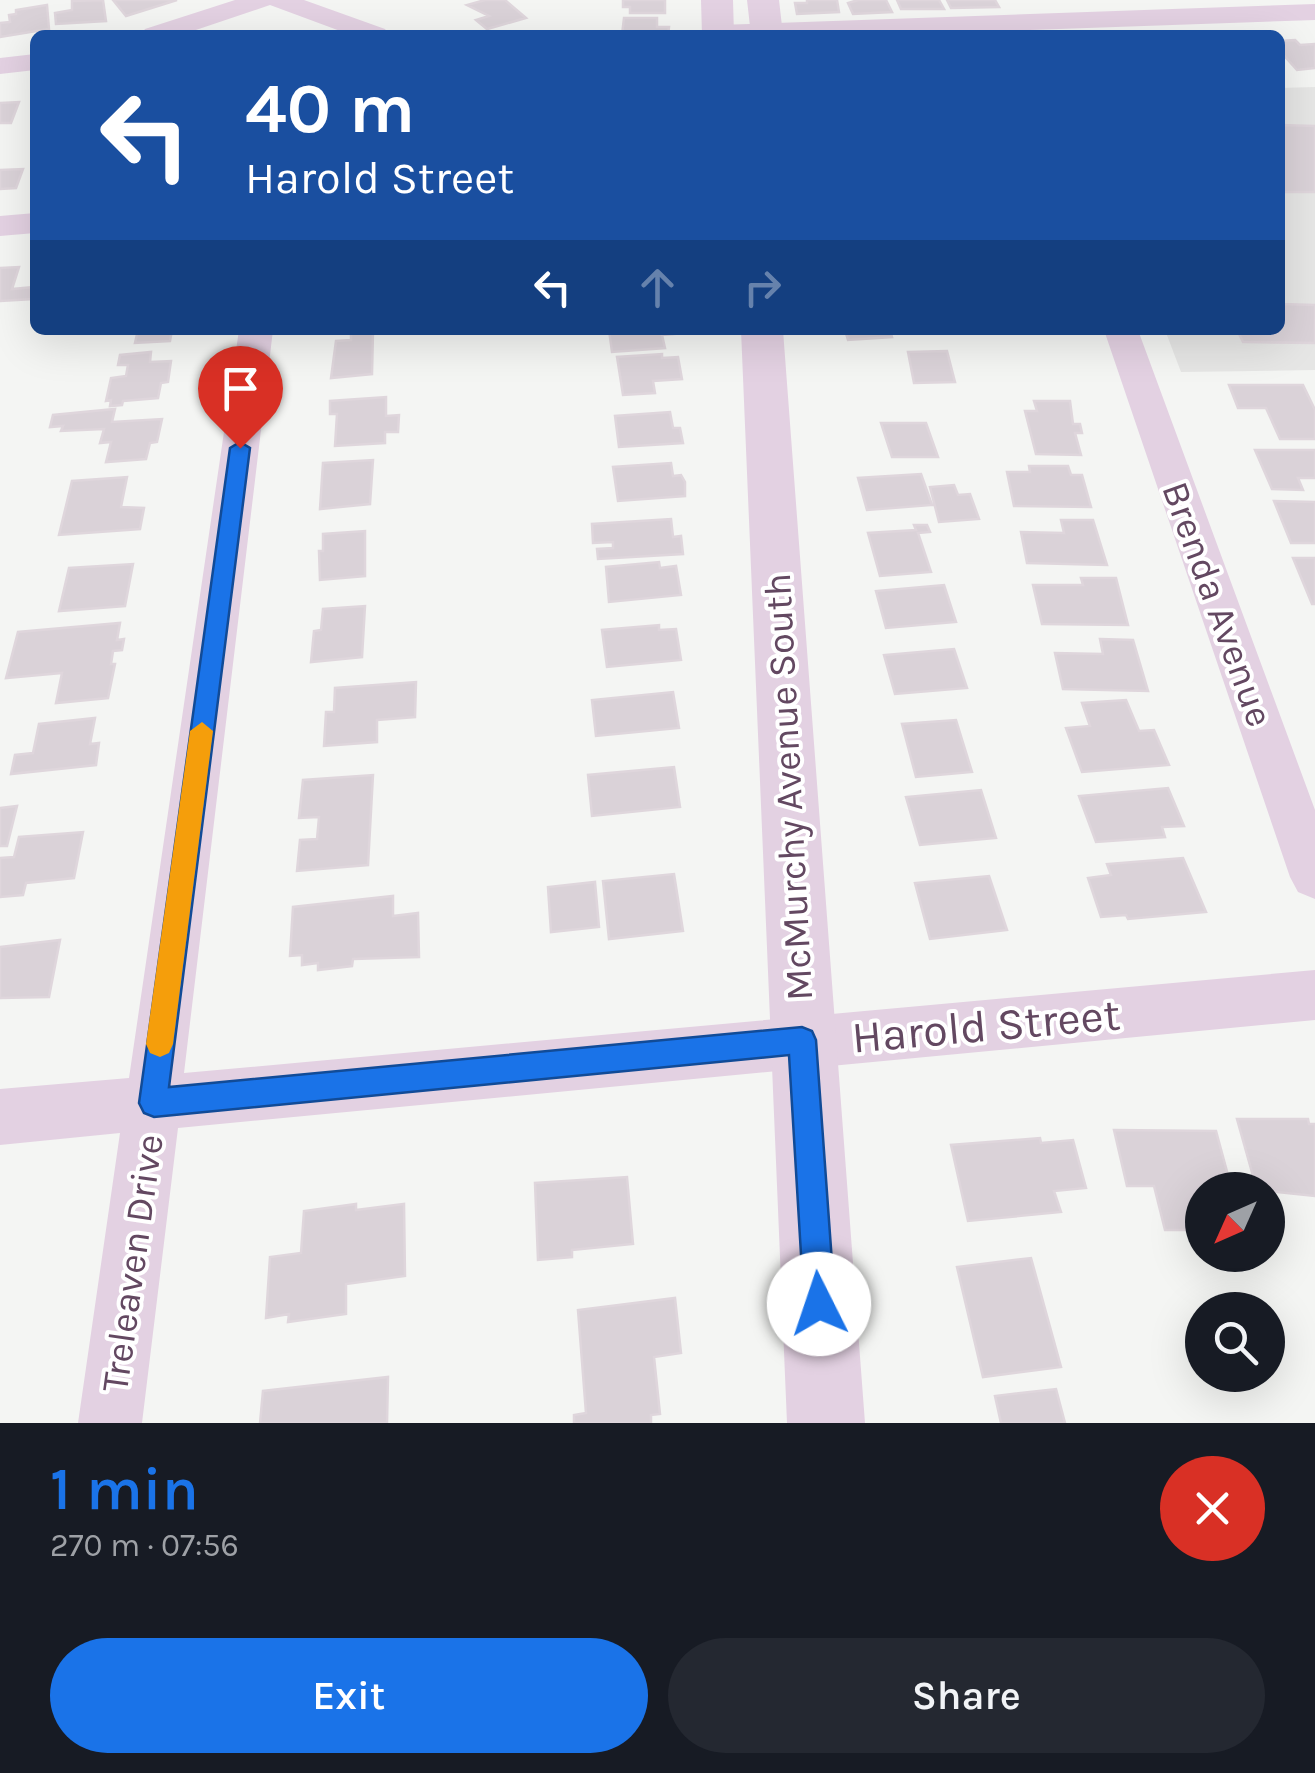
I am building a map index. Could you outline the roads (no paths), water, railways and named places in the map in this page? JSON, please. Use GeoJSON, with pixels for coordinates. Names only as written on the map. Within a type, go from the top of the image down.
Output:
{"type":"FeatureCollection","features":[{"type":"Feature","properties":{"kind":"street"},"geometry":{"type":"LineString","coordinates":[[169,30],[261,0]]}},
{"type":"Feature","properties":{"kind":"street"},"geometry":{"type":"LineString","coordinates":[[280,0],[362,30]]}},
{"type":"Feature","properties":{"kind":"street"},"geometry":{"type":"LineString","coordinates":[[716,0],[718,30]]}},
{"type":"Feature","properties":{"kind":"street"},"geometry":{"type":"LineString","coordinates":[[763,0],[766,30]]}},
{"type":"Feature","properties":{"kind":"street"},"geometry":{"type":"LineString","coordinates":[[960,30],[1315,12]]}},
{"type":"Feature","properties":{"kind":"street"},"geometry":{"type":"LineString","coordinates":[[0,66],[30,63]]}},
{"type":"Feature","properties":{"kind":"street"},"geometry":{"type":"LineString","coordinates":[[0,226],[30,224]]}},
{"type":"Feature","properties":{"kind":"street","name":"Treleaven Drive"},"geometry":{"type":"LineString","coordinates":[[110,1423],[255,335]]}},
{"type":"Feature","properties":{"kind":"street","name":"McMurchy Avenue South"},"geometry":{"type":"LineString","coordinates":[[762,335],[826,1423]]}},
{"type":"Feature","properties":{"kind":"street","name":"Brenda Avenue"},"geometry":{"type":"LineString","coordinates":[[1123,335],[1315,877]]}},
{"type":"Feature","properties":{"kind":"street","name":"Harold Street"},"geometry":{"type":"LineString","coordinates":[[0,1117],[1315,995]]}}]}
